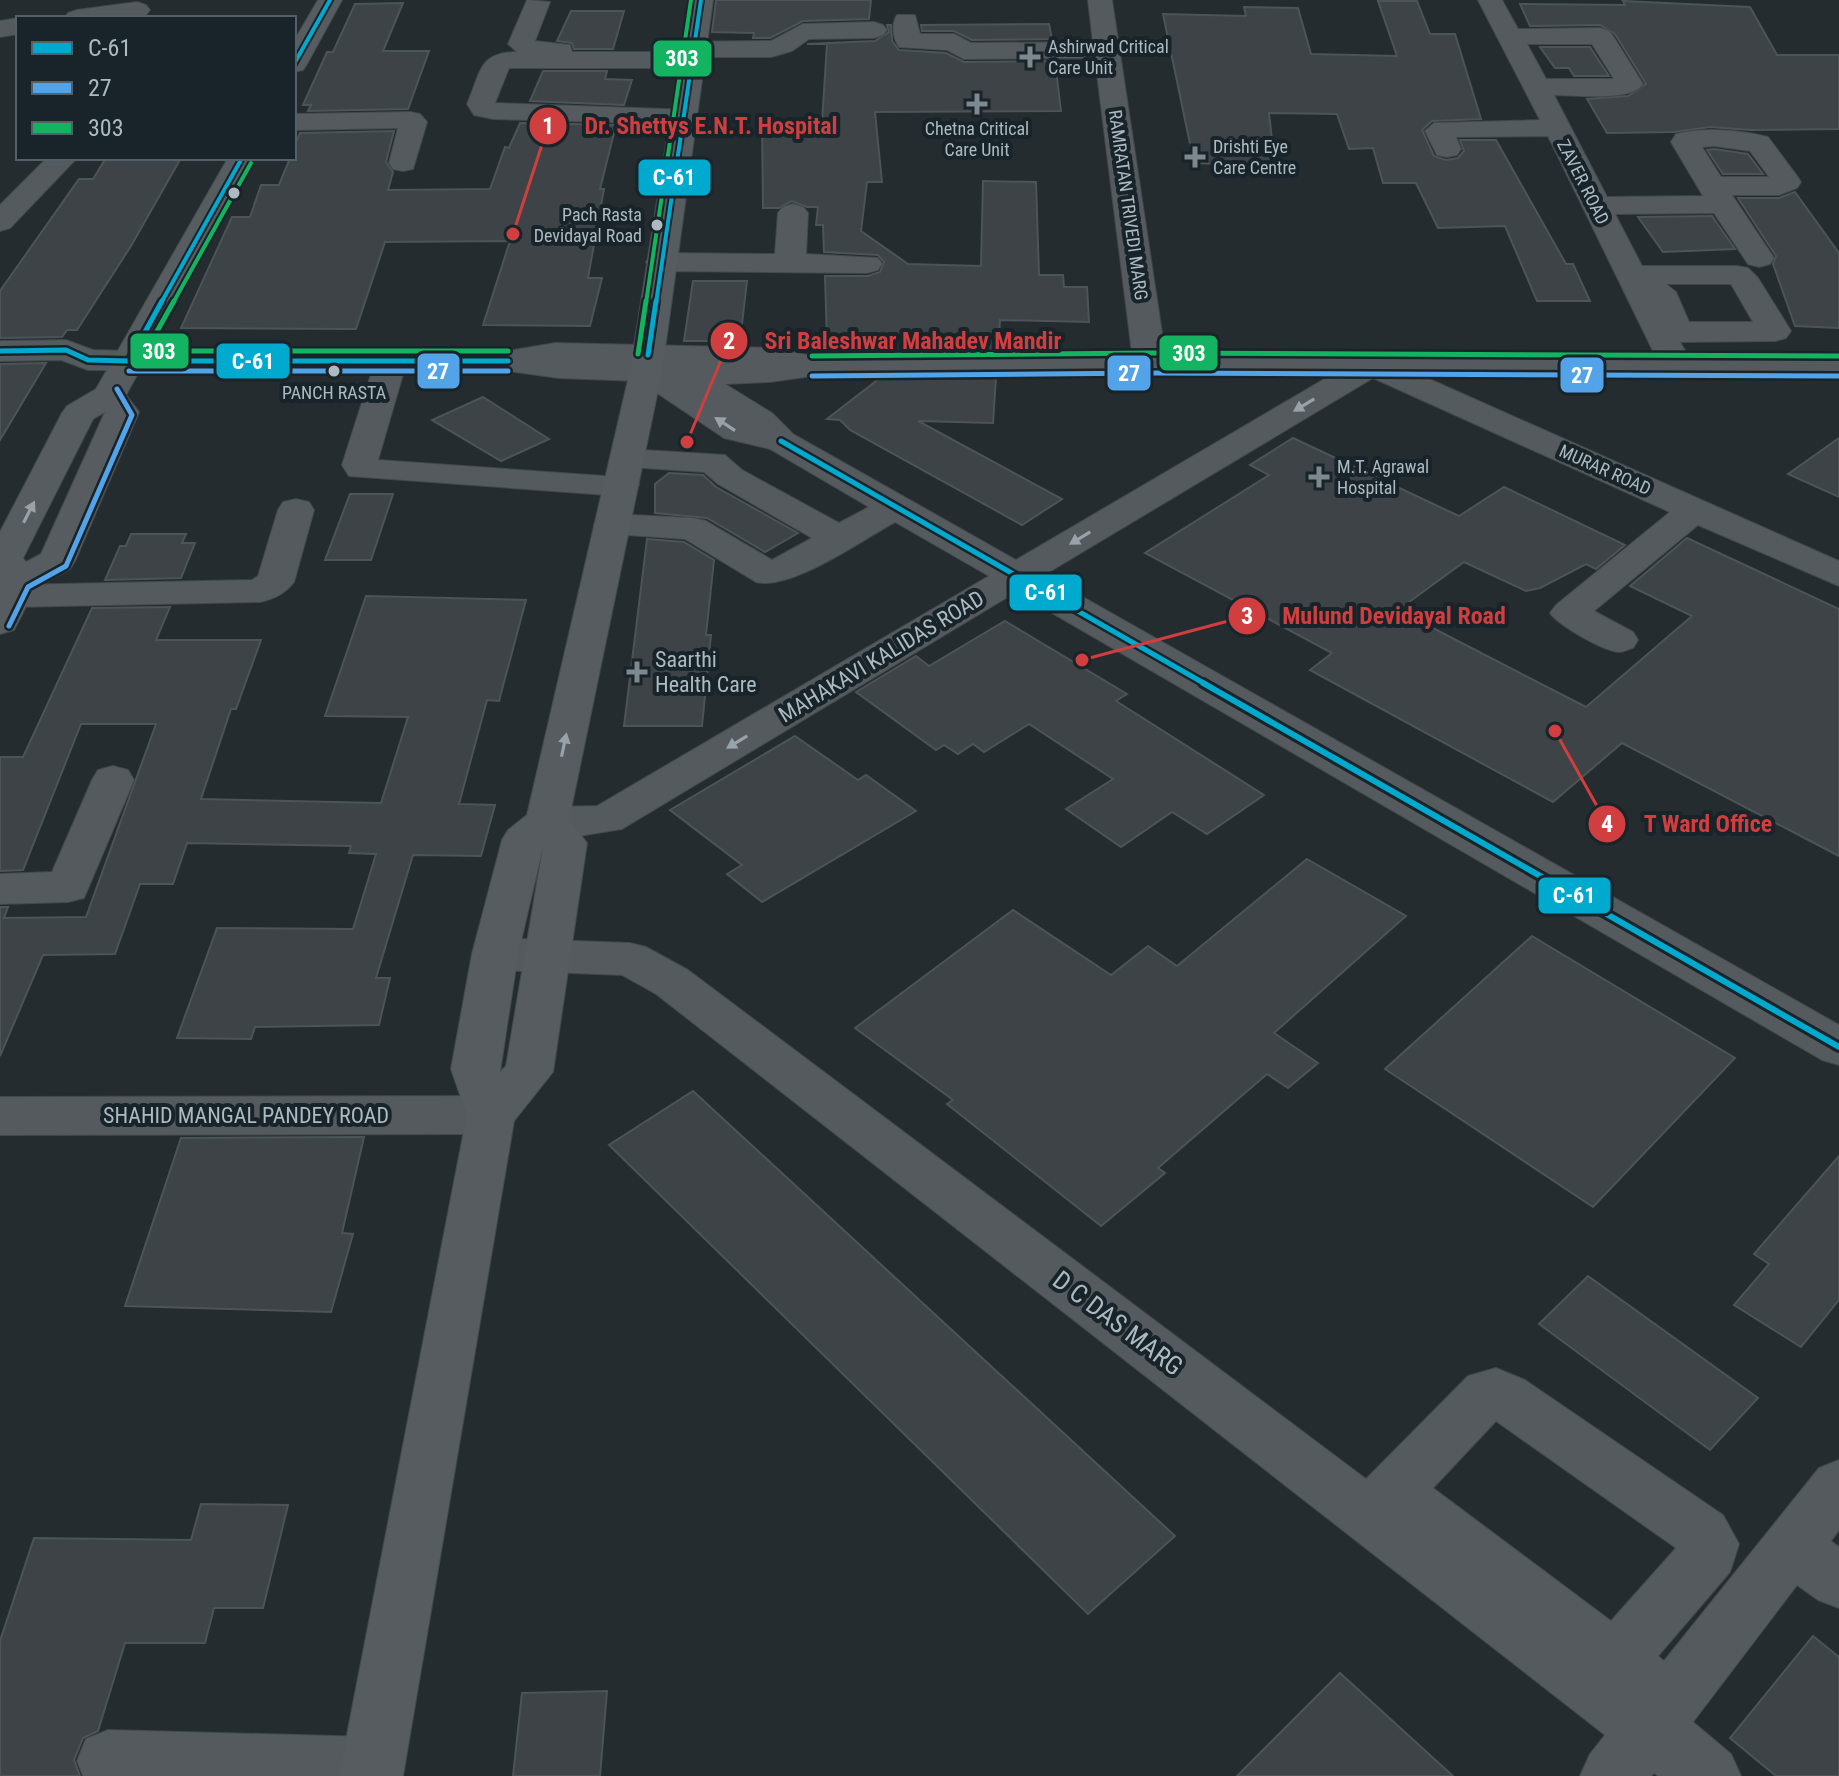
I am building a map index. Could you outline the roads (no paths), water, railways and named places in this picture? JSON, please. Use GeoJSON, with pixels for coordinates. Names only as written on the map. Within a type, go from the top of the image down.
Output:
{"type":"FeatureCollection","features":[{"type":"Feature","properties":{"kind":"main road"},"geometry":{"type":"LineString","coordinates":[[296,60],[330,0]]}},
{"type":"Feature","properties":{"kind":"main road"},"geometry":{"type":"LineString","coordinates":[[372,1772],[491,1115],[475,1069],[495,954],[523,840],[547,821],[624,472],[647,363],[701,0]]}},
{"type":"Feature","properties":{"kind":"main road"},"geometry":{"type":"LineString","coordinates":[[11,599],[57,561],[122,412],[109,395],[241,160]]}},
{"type":"Feature","properties":{"kind":"main road"},"geometry":{"type":"LineString","coordinates":[[491,1115],[529,1072],[565,843],[547,821]]}},
{"type":"Feature","properties":{"kind":"street","name":"RAMRATAN TRIVEDI MARG"},"geometry":{"type":"LineString","coordinates":[[1100,0],[1150,363]]}},
{"type":"Feature","properties":{"kind":"street","name":"ZAVER ROAD"},"geometry":{"type":"LineString","coordinates":[[1490,0],[1595,206],[1641,275],[1656,306]]}},
{"type":"Feature","properties":{"kind":"street"},"geometry":{"type":"LineString","coordinates":[[538,2],[521,44],[527,49],[692,55]]}},
{"type":"Feature","properties":{"kind":"street"},"geometry":{"type":"LineString","coordinates":[[90,16],[137,9]]}},
{"type":"Feature","properties":{"kind":"street"},"geometry":{"type":"LineString","coordinates":[[906,20],[908,42],[954,42],[964,51],[1107,50]]}},
{"type":"Feature","properties":{"kind":"street"},"geometry":{"type":"LineString","coordinates":[[682,116],[493,111],[484,109],[481,104],[498,62],[503,60],[692,55],[771,49],[783,46],[803,32],[874,30]]}},
{"type":"Feature","properties":{"kind":"street"},"geometry":{"type":"LineString","coordinates":[[1509,37],[1600,36],[1630,84],[1624,87],[1537,87]]}},
{"type":"Feature","properties":{"kind":"street"},"geometry":{"type":"LineString","coordinates":[[346,149],[355,121]]}},
{"type":"Feature","properties":{"kind":"street"},"geometry":{"type":"LineString","coordinates":[[296,122],[413,122],[403,163]]}},
{"type":"Feature","properties":{"kind":"street"},"geometry":{"type":"LineString","coordinates":[[1447,149],[1439,131],[1444,129],[1555,128]]}},
{"type":"Feature","properties":{"kind":"street"},"geometry":{"type":"LineString","coordinates":[[0,222],[61,160]]}},
{"type":"Feature","properties":{"kind":"street"},"geometry":{"type":"LineString","coordinates":[[1595,206],[1718,195],[1759,258]]}},
{"type":"Feature","properties":{"kind":"street"},"geometry":{"type":"LineString","coordinates":[[790,263],[793,213]]}},
{"type":"Feature","properties":{"kind":"street"},"geometry":{"type":"LineString","coordinates":[[661,262],[867,264]]}},
{"type":"Feature","properties":{"kind":"street"},"geometry":{"type":"LineString","coordinates":[[1641,275],[1743,278],[1775,329],[1770,333],[1716,340],[1677,331],[1656,306]]}},
{"type":"Feature","properties":{"kind":"street"},"geometry":{"type":"LineString","coordinates":[[1656,306],[1676,365]]}},
{"type":"Feature","properties":{"kind":"street"},"geometry":{"type":"LineString","coordinates":[[0,351],[66,350],[88,360],[129,361],[508,361],[555,353],[647,363],[772,358],[812,366],[1150,363],[1839,366]]}},
{"type":"Feature","properties":{"kind":"street"},"geometry":{"type":"LineString","coordinates":[[0,372],[65,371],[88,360]]}},
{"type":"Feature","properties":{"kind":"street"},"geometry":{"type":"LineString","coordinates":[[391,361],[359,465],[366,472],[624,472],[713,462],[730,477],[839,538]]}},
{"type":"Feature","properties":{"kind":"street"},"geometry":{"type":"LineString","coordinates":[[647,363],[684,373],[778,374],[812,366]]}},
{"type":"Feature","properties":{"kind":"street"},"geometry":{"type":"LineString","coordinates":[[647,363],[736,431],[770,430]]}},
{"type":"Feature","properties":{"kind":"street","name":"MURAR ROAD"},"geometry":{"type":"LineString","coordinates":[[1371,365],[1839,575]]}},
{"type":"Feature","properties":{"kind":"street","name":"MAHAKAVI KALIDAS ROAD"},"geometry":{"type":"LineString","coordinates":[[547,821],[573,823],[607,819],[1371,365]]}},
{"type":"Feature","properties":{"kind":"street"},"geometry":{"type":"LineString","coordinates":[[684,373],[770,430],[897,506],[1839,1047]]}},
{"type":"Feature","properties":{"kind":"street"},"geometry":{"type":"LineString","coordinates":[[770,430],[768,387],[778,374]]}},
{"type":"Feature","properties":{"kind":"street"},"geometry":{"type":"LineString","coordinates":[[612,525],[693,529],[769,574],[897,506]]}},
{"type":"Feature","properties":{"kind":"street"},"geometry":{"type":"LineString","coordinates":[[11,599],[260,591],[270,588],[275,582],[296,510]]}},
{"type":"Feature","properties":{"kind":"street"},"geometry":{"type":"LineString","coordinates":[[1619,640],[1569,613],[1695,510]]}},
{"type":"Feature","properties":{"kind":"street"},"geometry":{"type":"LineString","coordinates":[[0,889],[68,887],[113,780]]}},
{"type":"Feature","properties":{"kind":"street","name":"D C DAS MARG"},"geometry":{"type":"LineString","coordinates":[[495,954],[630,959],[672,982],[1382,1503],[1510,1601]]}},
{"type":"Feature","properties":{"kind":"street","name":"SHAHID MANGAL PANDEY ROAD"},"geometry":{"type":"LineString","coordinates":[[0,1116],[491,1115]]}},
{"type":"Feature","properties":{"kind":"street"},"geometry":{"type":"LineString","coordinates":[[1382,1503],[1487,1393],[1496,1392],[1703,1534],[1710,1544],[1709,1553],[1615,1661]]}},
{"type":"Feature","properties":{"kind":"street"},"geometry":{"type":"LineString","coordinates":[[1612,1776],[1839,1486]]}},
{"type":"Feature","properties":{"kind":"street"},"geometry":{"type":"LineString","coordinates":[[1791,1547],[1839,1581]]}},
{"type":"Feature","properties":{"kind":"street"},"geometry":{"type":"LineString","coordinates":[[1680,1587],[1730,1625]]}},
{"type":"Feature","properties":{"kind":"street"},"geometry":{"type":"LineString","coordinates":[[1510,1601],[1615,1661],[1709,1776]]}},
{"type":"Feature","properties":{"kind":"street"},"geometry":{"type":"LineString","coordinates":[[1510,1601],[1660,1716]]}},
{"type":"Feature","properties":{"kind":"street"},"geometry":{"type":"LineString","coordinates":[[108,1761],[372,1772]]}},
{"type":"Feature","properties":{"kind":"place","name":"Ashirwad Critical Care Unit"},"geometry":{"type":"Point","coordinates":[1030,57]}},
{"type":"Feature","properties":{"kind":"place","name":"Chetna Critical Care Unit"},"geometry":{"type":"Point","coordinates":[977,104]}},
{"type":"Feature","properties":{"kind":"place","name":"Drishti Eye Care Centre"},"geometry":{"type":"Point","coordinates":[1195,157]}},
{"type":"Feature","properties":{"kind":"place","name":"Pach Rasta Devidayal Road"},"geometry":{"type":"Point","coordinates":[657,225]}},
{"type":"Feature","properties":{"kind":"place","name":"Dr. Shettys E.N.T. Hospital"},"geometry":{"type":"Point","coordinates":[513,234]}},
{"type":"Feature","properties":{"kind":"place","name":"PANCH RASTA"},"geometry":{"type":"Point","coordinates":[334,371]}},
{"type":"Feature","properties":{"kind":"place","name":"Sri Baleshwar Mahadev Mandir"},"geometry":{"type":"Point","coordinates":[687,442]}},
{"type":"Feature","properties":{"kind":"place","name":"M.T. Agrawal Hospital"},"geometry":{"type":"Point","coordinates":[1319,477]}},
{"type":"Feature","properties":{"kind":"place","name":"Mulund Devidayal Road"},"geometry":{"type":"Point","coordinates":[1082,660]}},
{"type":"Feature","properties":{"kind":"place","name":"Saarthi Health Care"},"geometry":{"type":"Point","coordinates":[637,672]}},
{"type":"Feature","properties":{"kind":"place","name":"T Ward Office"},"geometry":{"type":"Point","coordinates":[1555,731]}}]}
